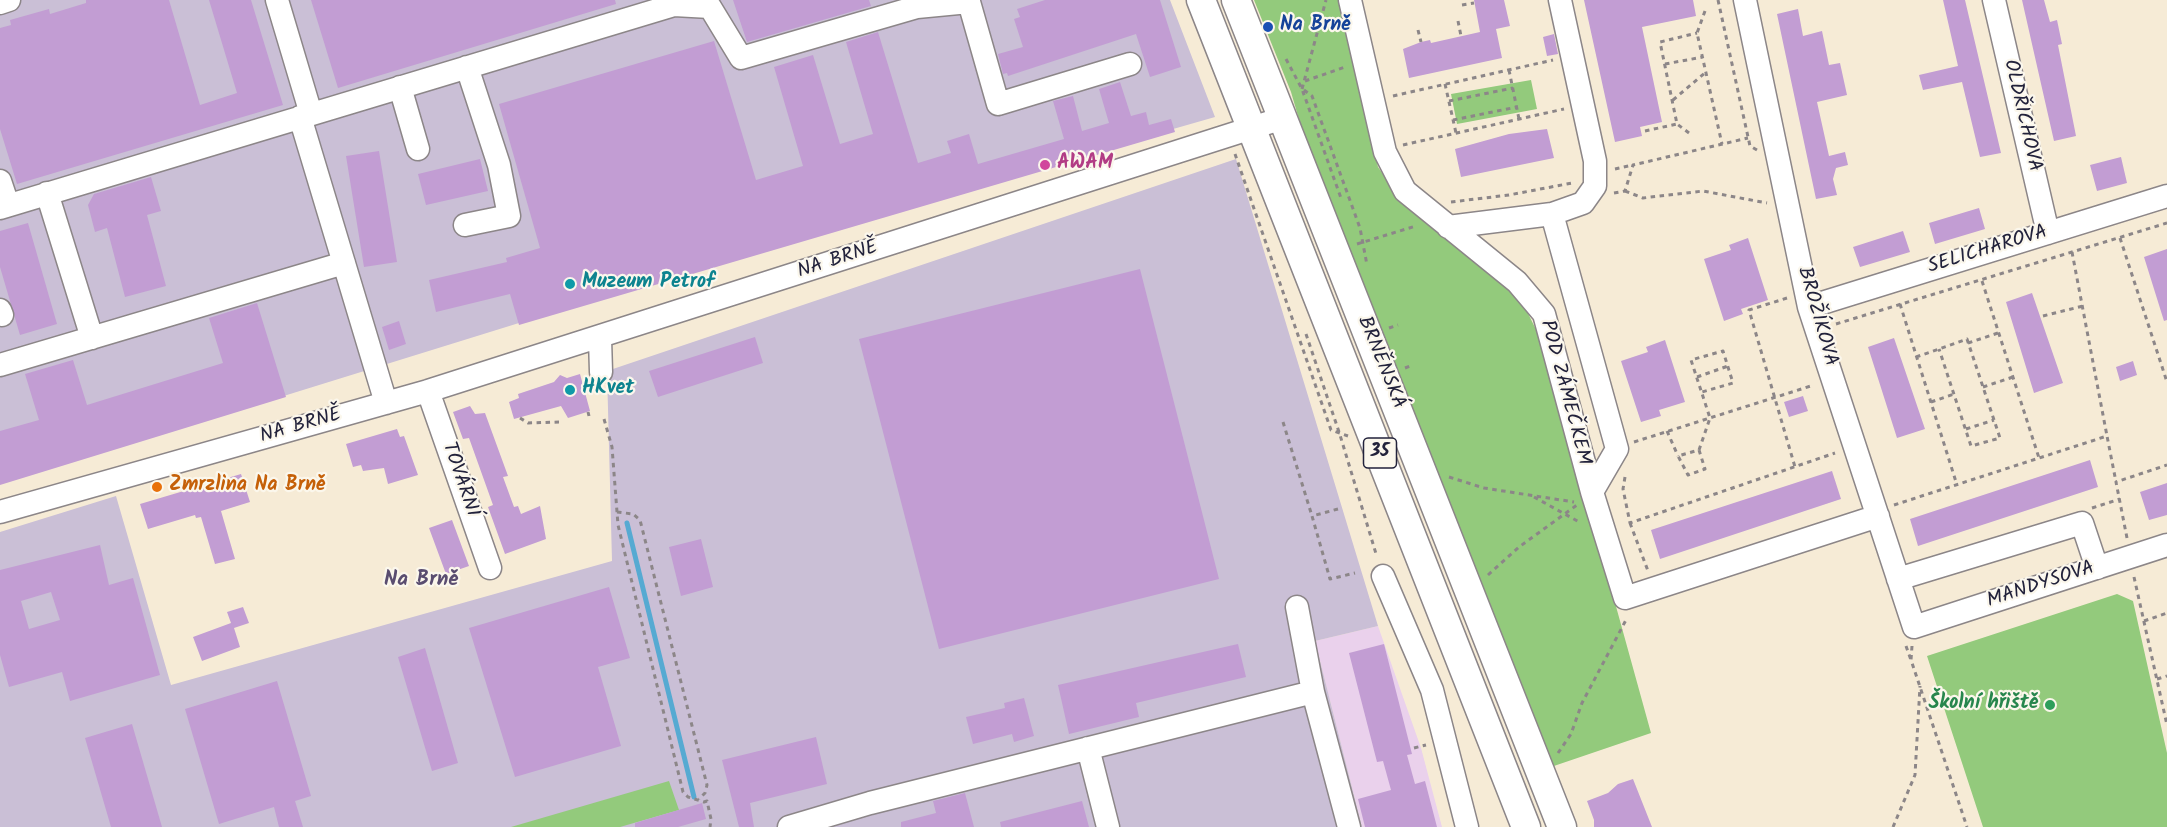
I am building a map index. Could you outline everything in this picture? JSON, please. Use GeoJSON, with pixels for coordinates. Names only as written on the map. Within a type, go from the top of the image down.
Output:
{"type":"FeatureCollection","features":[{"type":"Feature","properties":{"kind":"main road","name":"BRNĚNSKÁ"},"geometry":{"type":"LineString","coordinates":[[1201,0],[1240,130],[1526,827]]}},
{"type":"Feature","properties":{"kind":"main road","name":"BRNĚNSKÁ"},"geometry":{"type":"LineString","coordinates":[[1236,0],[1562,827]]}},
{"type":"Feature","properties":{"kind":"street"},"geometry":{"type":"LineString","coordinates":[[0,3],[9,0]]}},
{"type":"Feature","properties":{"kind":"street"},"geometry":{"type":"LineString","coordinates":[[277,0],[344,263],[386,403]]}},
{"type":"Feature","properties":{"kind":"street","name":"POD ZÁMEČKEM"},"geometry":{"type":"LineString","coordinates":[[1350,0],[1385,152],[1405,191],[1517,282],[1544,314],[1592,492],[1628,606]]}},
{"type":"Feature","properties":{"kind":"street"},"geometry":{"type":"LineString","coordinates":[[1444,223],[1552,214],[1583,203],[1595,186],[1595,161],[1560,0]]}},
{"type":"Feature","properties":{"kind":"street","name":"BROŽÍKOVA"},"geometry":{"type":"LineString","coordinates":[[1745,0],[1808,299],[1855,446],[1884,511],[1898,579],[1914,627]]}},
{"type":"Feature","properties":{"kind":"street","name":"OLDŘICHOVA"},"geometry":{"type":"LineString","coordinates":[[1994,0],[2048,233]]}},
{"type":"Feature","properties":{"kind":"street"},"geometry":{"type":"LineString","coordinates":[[0,181],[4,206],[467,67],[656,5],[710,7],[741,58],[917,7],[969,2],[998,104],[1130,64]]}},
{"type":"Feature","properties":{"kind":"street"},"geometry":{"type":"LineString","coordinates":[[465,225],[509,216],[498,165],[467,67]]}},
{"type":"Feature","properties":{"kind":"street"},"geometry":{"type":"LineString","coordinates":[[400,87],[418,149]]}},
{"type":"Feature","properties":{"kind":"street","name":"NA BRNĚ"},"geometry":{"type":"LineString","coordinates":[[0,512],[428,391],[600,338],[1283,118]]}},
{"type":"Feature","properties":{"kind":"street"},"geometry":{"type":"LineString","coordinates":[[47,193],[92,338]]}},
{"type":"Feature","properties":{"kind":"street","name":"SELICHAROVA"},"geometry":{"type":"LineString","coordinates":[[1808,299],[2048,233],[2167,196]]}},
{"type":"Feature","properties":{"kind":"street","name":"POD ZÁMEČKEM"},"geometry":{"type":"LineString","coordinates":[[1552,214],[1617,448],[1592,492]]}},
{"type":"Feature","properties":{"kind":"street"},"geometry":{"type":"LineString","coordinates":[[0,365],[344,263]]}},
{"type":"Feature","properties":{"kind":"street"},"geometry":{"type":"LineString","coordinates":[[600,338],[601,372]]}},
{"type":"Feature","properties":{"kind":"street","name":"TOVÁRNÍ"},"geometry":{"type":"LineString","coordinates":[[428,391],[490,568]]}},
{"type":"Feature","properties":{"kind":"street"},"geometry":{"type":"LineString","coordinates":[[1628,606],[1884,511]]}},
{"type":"Feature","properties":{"kind":"street"},"geometry":{"type":"LineString","coordinates":[[1898,579],[2082,523],[2097,568]]}},
{"type":"Feature","properties":{"kind":"street","name":"MANDYSOVA"},"geometry":{"type":"LineString","coordinates":[[1914,627],[2167,545]]}},
{"type":"Feature","properties":{"kind":"street"},"geometry":{"type":"LineString","coordinates":[[1383,576],[1432,690],[1467,827]]}},
{"type":"Feature","properties":{"kind":"street"},"geometry":{"type":"LineString","coordinates":[[1297,607],[1313,692],[1349,827]]}},
{"type":"Feature","properties":{"kind":"street"},"geometry":{"type":"LineString","coordinates":[[789,827],[851,808],[1313,692]]}},
{"type":"Feature","properties":{"kind":"street"},"geometry":{"type":"LineString","coordinates":[[1088,748],[1108,827]]}},
{"type":"Feature","properties":{"kind":"path"},"geometry":{"type":"LineString","coordinates":[[1326,0],[1302,89],[1344,206]]}},
{"type":"Feature","properties":{"kind":"path"},"geometry":{"type":"LineString","coordinates":[[1462,5],[1474,3]]}},
{"type":"Feature","properties":{"kind":"path"},"geometry":{"type":"LineString","coordinates":[[1705,11],[1697,33],[1722,144]]}},
{"type":"Feature","properties":{"kind":"path"},"geometry":{"type":"LineString","coordinates":[[1458,21],[1461,36]]}},
{"type":"Feature","properties":{"kind":"path"},"geometry":{"type":"LineString","coordinates":[[1418,30],[1421,42]]}},
{"type":"Feature","properties":{"kind":"path"},"geometry":{"type":"LineString","coordinates":[[1689,133],[1677,124],[1660,42],[1697,33]]}},
{"type":"Feature","properties":{"kind":"path"},"geometry":{"type":"LineString","coordinates":[[1386,98],[1572,56]]}},
{"type":"Feature","properties":{"kind":"path"},"geometry":{"type":"LineString","coordinates":[[1665,64],[1703,57]]}},
{"type":"Feature","properties":{"kind":"path"},"geometry":{"type":"LineString","coordinates":[[1305,81],[1363,60]]}},
{"type":"Feature","properties":{"kind":"path"},"geometry":{"type":"LineString","coordinates":[[1509,70],[1519,119]]}},
{"type":"Feature","properties":{"kind":"path"},"geometry":{"type":"LineString","coordinates":[[1673,100],[1706,72]]}},
{"type":"Feature","properties":{"kind":"path"},"geometry":{"type":"LineString","coordinates":[[1445,84],[1456,134]]}},
{"type":"Feature","properties":{"kind":"path"},"geometry":{"type":"LineString","coordinates":[[1449,100],[1513,88]]}},
{"type":"Feature","properties":{"kind":"path"},"geometry":{"type":"LineString","coordinates":[[1302,89],[1312,96],[1360,228],[1368,274]]}},
{"type":"Feature","properties":{"kind":"path"},"geometry":{"type":"LineString","coordinates":[[1397,147],[1583,105]]}},
{"type":"Feature","properties":{"kind":"path"},"geometry":{"type":"LineString","coordinates":[[1453,120],[1517,107]]}},
{"type":"Feature","properties":{"kind":"path"},"geometry":{"type":"LineString","coordinates":[[1645,131],[1677,124]]}},
{"type":"Feature","properties":{"kind":"path"},"geometry":{"type":"LineString","coordinates":[[1240,130],[1319,395]]}},
{"type":"Feature","properties":{"kind":"path"},"geometry":{"type":"LineString","coordinates":[[1625,191],[1633,165],[1748,138]]}},
{"type":"Feature","properties":{"kind":"path"},"geometry":{"type":"LineString","coordinates":[[1357,244],[1444,223],[1438,203],[1509,195],[1557,186],[1585,180],[1595,173]]}},
{"type":"Feature","properties":{"kind":"path"},"geometry":{"type":"LineString","coordinates":[[1557,186],[1559,192]]}},
{"type":"Feature","properties":{"kind":"path"},"geometry":{"type":"LineString","coordinates":[[1588,196],[1625,191],[1643,198],[1703,191],[1774,205]]}},
{"type":"Feature","properties":{"kind":"path"},"geometry":{"type":"LineString","coordinates":[[1831,329],[1833,325],[2167,223]]}},
{"type":"Feature","properties":{"kind":"path"},"geometry":{"type":"LineString","coordinates":[[2120,238],[2167,382]]}},
{"type":"Feature","properties":{"kind":"path"},"geometry":{"type":"LineString","coordinates":[[2072,252],[2130,557],[2167,725]]}},
{"type":"Feature","properties":{"kind":"path"},"geometry":{"type":"LineString","coordinates":[[1982,281],[2039,458]]}},
{"type":"Feature","properties":{"kind":"path"},"geometry":{"type":"LineString","coordinates":[[1796,467],[1749,310],[1808,299]]}},
{"type":"Feature","properties":{"kind":"path"},"geometry":{"type":"LineString","coordinates":[[1900,304],[1958,484]]}},
{"type":"Feature","properties":{"kind":"path"},"geometry":{"type":"LineString","coordinates":[[2043,316],[2083,306]]}},
{"type":"Feature","properties":{"kind":"path"},"geometry":{"type":"LineString","coordinates":[[1389,328],[1398,325]]}},
{"type":"Feature","properties":{"kind":"path"},"geometry":{"type":"LineString","coordinates":[[1303,327],[1340,435],[1383,576]]}},
{"type":"Feature","properties":{"kind":"path"},"geometry":{"type":"LineString","coordinates":[[1968,343],[1999,333]]}},
{"type":"Feature","properties":{"kind":"path"},"geometry":{"type":"LineString","coordinates":[[1916,357],[1967,339],[2000,438],[1971,446],[1940,349]]}},
{"type":"Feature","properties":{"kind":"path"},"geometry":{"type":"LineString","coordinates":[[1667,431],[1688,475],[1705,469],[1699,450],[1710,418],[1691,360],[1723,351],[1733,383],[1702,392]]}},
{"type":"Feature","properties":{"kind":"path"},"geometry":{"type":"LineString","coordinates":[[1405,368],[1413,365]]}},
{"type":"Feature","properties":{"kind":"path"},"geometry":{"type":"LineString","coordinates":[[1697,377],[1728,366]]}},
{"type":"Feature","properties":{"kind":"path"},"geometry":{"type":"LineString","coordinates":[[1983,387],[2013,377]]}},
{"type":"Feature","properties":{"kind":"path"},"geometry":{"type":"LineString","coordinates":[[1629,443],[1833,379]]}},
{"type":"Feature","properties":{"kind":"path"},"geometry":{"type":"LineString","coordinates":[[1931,402],[1954,394]]}},
{"type":"Feature","properties":{"kind":"path"},"geometry":{"type":"LineString","coordinates":[[520,418],[528,423],[559,422]]}},
{"type":"Feature","properties":{"kind":"path"},"geometry":{"type":"LineString","coordinates":[[604,419],[612,447],[617,512],[683,792],[688,797],[707,801],[711,827]]}},
{"type":"Feature","properties":{"kind":"path"},"geometry":{"type":"LineString","coordinates":[[1966,429],[1994,420]]}},
{"type":"Feature","properties":{"kind":"path"},"geometry":{"type":"LineString","coordinates":[[1283,422],[1330,579],[1355,573]]}},
{"type":"Feature","properties":{"kind":"path"},"geometry":{"type":"LineString","coordinates":[[1884,511],[1958,484],[2107,436]]}},
{"type":"Feature","properties":{"kind":"path"},"geometry":{"type":"LineString","coordinates":[[1626,466],[1623,489],[1630,523],[1855,446]]}},
{"type":"Feature","properties":{"kind":"path"},"geometry":{"type":"LineString","coordinates":[[1678,456],[1699,450]]}},
{"type":"Feature","properties":{"kind":"path"},"geometry":{"type":"LineString","coordinates":[[2116,482],[2167,465]]}},
{"type":"Feature","properties":{"kind":"path"},"geometry":{"type":"LineString","coordinates":[[1446,476],[1484,488],[1579,503],[1519,547],[1485,577]]}},
{"type":"Feature","properties":{"kind":"path"},"geometry":{"type":"LineString","coordinates":[[1531,495],[1606,537]]}},
{"type":"Feature","properties":{"kind":"path"},"geometry":{"type":"LineString","coordinates":[[1312,516],[1338,509]]}},
{"type":"Feature","properties":{"kind":"path"},"geometry":{"type":"LineString","coordinates":[[617,512],[633,514],[639,520],[707,785],[705,793],[699,798]]}},
{"type":"Feature","properties":{"kind":"path"},"geometry":{"type":"LineString","coordinates":[[1555,757],[1571,734],[1582,703],[1628,606]]}},
{"type":"Feature","properties":{"kind":"path"},"geometry":{"type":"LineString","coordinates":[[2144,621],[2167,613]]}},
{"type":"Feature","properties":{"kind":"path"},"geometry":{"type":"LineString","coordinates":[[1914,627],[1911,660],[1967,827]]}},
{"type":"Feature","properties":{"kind":"path"},"geometry":{"type":"LineString","coordinates":[[2157,679],[2167,676]]}},
{"type":"Feature","properties":{"kind":"path"},"geometry":{"type":"LineString","coordinates":[[1893,827],[1915,775],[1920,684]]}},
{"type":"Feature","properties":{"kind":"shaded area"},"geometry":{"type":"Polygon","coordinates":[[[0,0],[1170,0],[1215,117],[793,238],[0,484],[0,0]]]}},
{"type":"Feature","properties":{"kind":"shaded area"},"geometry":{"type":"Polygon","coordinates":[[[1236,159],[1378,626],[1315,641],[1362,827],[0,827],[0,532],[116,496],[171,685],[612,561],[607,371],[1236,159]]]}},
{"type":"Feature","properties":{"kind":"shaded area"},"geometry":{"type":"Polygon","coordinates":[[[1378,626],[1421,748],[1442,827],[1362,827],[1315,641],[1378,626]]]}},
{"type":"Feature","properties":{"kind":"green space"},"geometry":{"type":"Polygon","coordinates":[[[1254,0],[1342,0],[1378,167],[1402,202],[1521,299],[1544,346],[1651,733],[1548,768],[1312,164],[1291,92],[1254,0]]]}},
{"type":"Feature","properties":{"kind":"green space"},"geometry":{"type":"Polygon","coordinates":[[[1531,80],[1537,109],[1457,124],[1451,94],[1531,80]]]}},
{"type":"Feature","properties":{"kind":"green space","name":"Školní hřiště"},"geometry":{"type":"Polygon","coordinates":[[[2117,594],[2133,601],[2167,753],[2167,827],[1983,827],[1927,656],[2117,594]]]}},
{"type":"Feature","properties":{"kind":"green space"},"geometry":{"type":"Polygon","coordinates":[[[669,781],[679,810],[620,827],[511,827],[669,781]]]}},
{"type":"Feature","properties":{"kind":"building"},"geometry":{"type":"Polygon","coordinates":[[[86,0],[169,0],[200,105],[237,93],[209,0],[251,0],[283,105],[17,184],[0,129],[0,28],[11,25],[10,20],[49,9],[50,14],[86,3],[86,0]]]}},
{"type":"Feature","properties":{"kind":"building"},"geometry":{"type":"Polygon","coordinates":[[[311,0],[615,0],[616,4],[338,88],[311,0]]]}},
{"type":"Feature","properties":{"kind":"building"},"geometry":{"type":"Polygon","coordinates":[[[733,0],[869,0],[871,6],[747,42],[733,0]]]}},
{"type":"Feature","properties":{"kind":"building"},"geometry":{"type":"Polygon","coordinates":[[[1045,0],[1160,0],[1181,67],[1150,77],[1136,34],[1008,76],[1007,73],[1003,74],[998,54],[1023,47],[1014,19],[1020,17],[1017,9],[1045,0]]]}},
{"type":"Feature","properties":{"kind":"building"},"geometry":{"type":"Polygon","coordinates":[[[1474,0],[1504,0],[1510,26],[1496,29],[1502,58],[1409,78],[1403,49],[1430,40],[1431,43],[1480,32],[1474,0]]]}},
{"type":"Feature","properties":{"kind":"building"},"geometry":{"type":"Polygon","coordinates":[[[1584,0],[1693,0],[1696,16],[1642,27],[1662,122],[1640,127],[1642,136],[1615,142],[1584,0]]]}},
{"type":"Feature","properties":{"kind":"building"},"geometry":{"type":"Polygon","coordinates":[[[1943,0],[1965,0],[2001,153],[1980,157],[1962,82],[1923,90],[1919,75],[1958,66],[1943,0]]]}},
{"type":"Feature","properties":{"kind":"building"},"geometry":{"type":"Polygon","coordinates":[[[2022,0],[2044,0],[2050,22],[2057,20],[2062,44],[2058,45],[2076,136],[2054,141],[2022,0]]]}},
{"type":"Feature","properties":{"kind":"building"},"geometry":{"type":"Polygon","coordinates":[[[1798,9],[1803,36],[1822,31],[1829,65],[1840,63],[1847,95],[1817,102],[1829,156],[1845,152],[1848,165],[1836,168],[1833,179],[1837,195],[1816,199],[1777,14],[1798,9]]]}},
{"type":"Feature","properties":{"kind":"building"},"geometry":{"type":"Polygon","coordinates":[[[878,32],[918,163],[951,153],[947,141],[969,134],[978,164],[1064,139],[1053,101],[1073,96],[1082,131],[1109,123],[1099,89],[1120,82],[1131,116],[1146,112],[1149,125],[1171,119],[1175,132],[519,325],[510,294],[436,312],[429,280],[507,262],[506,258],[540,248],[499,104],[714,41],[756,180],[803,166],[774,67],[813,55],[840,144],[873,134],[846,42],[878,32]]]}},
{"type":"Feature","properties":{"kind":"building"},"geometry":{"type":"Polygon","coordinates":[[[1554,34],[1558,54],[1547,56],[1543,37],[1554,34]]]}},
{"type":"Feature","properties":{"kind":"building"},"geometry":{"type":"Polygon","coordinates":[[[1547,129],[1554,158],[1461,177],[1455,149],[1509,134],[1547,129]]]}},
{"type":"Feature","properties":{"kind":"building"},"geometry":{"type":"Polygon","coordinates":[[[379,151],[397,262],[364,267],[346,156],[379,151]]]}},
{"type":"Feature","properties":{"kind":"building"},"geometry":{"type":"Polygon","coordinates":[[[2121,157],[2127,183],[2097,191],[2090,165],[2121,157]]]}},
{"type":"Feature","properties":{"kind":"building"},"geometry":{"type":"Polygon","coordinates":[[[480,159],[488,191],[426,205],[418,174],[480,159]]]}},
{"type":"Feature","properties":{"kind":"building"},"geometry":{"type":"Polygon","coordinates":[[[151,177],[161,211],[147,215],[166,286],[125,297],[107,228],[95,232],[88,205],[94,194],[151,177]]]}},
{"type":"Feature","properties":{"kind":"building"},"geometry":{"type":"Polygon","coordinates":[[[1979,208],[1985,229],[1935,244],[1929,223],[1979,208]]]}},
{"type":"Feature","properties":{"kind":"building"},"geometry":{"type":"Polygon","coordinates":[[[28,223],[57,324],[20,335],[0,267],[0,231],[28,223]]]}},
{"type":"Feature","properties":{"kind":"building"},"geometry":{"type":"Polygon","coordinates":[[[1903,231],[1910,252],[1860,267],[1853,247],[1903,231]]]}},
{"type":"Feature","properties":{"kind":"building"},"geometry":{"type":"Polygon","coordinates":[[[1748,238],[1768,300],[1741,309],[1743,314],[1724,321],[1704,259],[1731,250],[1729,245],[1748,238]]]}},
{"type":"Feature","properties":{"kind":"building"},"geometry":{"type":"Polygon","coordinates":[[[2167,249],[2167,320],[2164,321],[2144,257],[2167,249]]]}},
{"type":"Feature","properties":{"kind":"building"},"geometry":{"type":"Polygon","coordinates":[[[1140,269],[1219,579],[939,649],[859,339],[1140,269]]]}},
{"type":"Feature","properties":{"kind":"building"},"geometry":{"type":"Polygon","coordinates":[[[2032,293],[2063,383],[2034,393],[2006,302],[2032,293]]]}},
{"type":"Feature","properties":{"kind":"building"},"geometry":{"type":"Polygon","coordinates":[[[257,303],[286,397],[0,485],[0,431],[39,420],[25,374],[73,360],[87,405],[223,363],[209,318],[257,303]]]}},
{"type":"Feature","properties":{"kind":"building"},"geometry":{"type":"Polygon","coordinates":[[[399,321],[406,344],[389,350],[382,327],[399,321]]]}},
{"type":"Feature","properties":{"kind":"building"},"geometry":{"type":"Polygon","coordinates":[[[755,337],[763,363],[658,397],[649,371],[755,337]]]}},
{"type":"Feature","properties":{"kind":"building"},"geometry":{"type":"Polygon","coordinates":[[[1894,338],[1925,429],[1897,438],[1868,347],[1894,338]]]}},
{"type":"Feature","properties":{"kind":"building"},"geometry":{"type":"Polygon","coordinates":[[[1665,340],[1685,402],[1659,410],[1661,416],[1641,422],[1621,361],[1648,352],[1646,347],[1665,340]]]}},
{"type":"Feature","properties":{"kind":"building"},"geometry":{"type":"Polygon","coordinates":[[[2133,361],[2137,375],[2120,381],[2116,367],[2133,361]]]}},
{"type":"Feature","properties":{"kind":"building"},"geometry":{"type":"Polygon","coordinates":[[[580,374],[590,411],[568,418],[561,406],[514,419],[509,402],[519,398],[518,394],[554,382],[560,375],[567,378],[580,374]]]}},
{"type":"Feature","properties":{"kind":"building"},"geometry":{"type":"Polygon","coordinates":[[[1803,396],[1808,411],[1789,417],[1784,402],[1803,396]]]}},
{"type":"Feature","properties":{"kind":"building"},"geometry":{"type":"Polygon","coordinates":[[[470,406],[475,414],[485,413],[508,476],[503,477],[514,507],[518,506],[521,514],[540,506],[546,539],[505,554],[488,507],[493,505],[469,438],[463,439],[453,412],[470,406]]]}},
{"type":"Feature","properties":{"kind":"building"},"geometry":{"type":"Polygon","coordinates":[[[397,429],[400,437],[404,436],[418,475],[388,484],[384,468],[363,471],[361,465],[353,467],[346,444],[397,429]]]}},
{"type":"Feature","properties":{"kind":"building"},"geometry":{"type":"Polygon","coordinates":[[[2090,460],[2098,487],[1918,546],[1910,519],[2090,460]]]}},
{"type":"Feature","properties":{"kind":"building"},"geometry":{"type":"Polygon","coordinates":[[[1832,471],[1841,499],[1660,559],[1651,530],[1832,471]]]}},
{"type":"Feature","properties":{"kind":"building"},"geometry":{"type":"Polygon","coordinates":[[[241,474],[250,502],[221,511],[235,559],[215,564],[201,517],[196,518],[195,515],[148,529],[140,504],[241,474]]]}},
{"type":"Feature","properties":{"kind":"building"},"geometry":{"type":"Polygon","coordinates":[[[2167,483],[2167,515],[2149,520],[2140,492],[2167,483]]]}},
{"type":"Feature","properties":{"kind":"building"},"geometry":{"type":"Polygon","coordinates":[[[452,520],[469,566],[446,574],[429,528],[452,520]]]}},
{"type":"Feature","properties":{"kind":"building"},"geometry":{"type":"Polygon","coordinates":[[[701,539],[713,587],[681,596],[669,547],[701,539]]]}},
{"type":"Feature","properties":{"kind":"building"},"geometry":{"type":"Polygon","coordinates":[[[100,545],[109,585],[133,578],[160,675],[70,701],[62,672],[9,687],[0,655],[0,570],[100,545]],[[51,592],[21,601],[29,629],[60,620],[51,592]]]}},
{"type":"Feature","properties":{"kind":"building"},"geometry":{"type":"Polygon","coordinates":[[[609,587],[630,658],[598,667],[621,746],[515,777],[469,628],[609,587]]]}},
{"type":"Feature","properties":{"kind":"building"},"geometry":{"type":"Polygon","coordinates":[[[243,607],[249,623],[234,628],[240,647],[202,661],[193,637],[231,623],[227,612],[243,607]]]}},
{"type":"Feature","properties":{"kind":"building"},"geometry":{"type":"Polygon","coordinates":[[[1238,644],[1246,677],[1136,703],[1139,717],[1069,734],[1058,685],[1238,644]]]}},
{"type":"Feature","properties":{"kind":"building"},"geometry":{"type":"Polygon","coordinates":[[[1384,644],[1412,754],[1407,755],[1415,784],[1425,781],[1437,827],[1365,827],[1358,799],[1391,790],[1383,761],[1377,762],[1349,653],[1384,644]]]}},
{"type":"Feature","properties":{"kind":"building"},"geometry":{"type":"Polygon","coordinates":[[[425,648],[458,763],[432,771],[398,657],[425,648]]]}},
{"type":"Feature","properties":{"kind":"building"},"geometry":{"type":"Polygon","coordinates":[[[277,681],[311,796],[295,801],[303,827],[279,827],[274,807],[219,824],[185,709],[277,681]]]}},
{"type":"Feature","properties":{"kind":"building"},"geometry":{"type":"Polygon","coordinates":[[[1024,698],[1034,736],[1014,742],[1012,734],[973,744],[966,717],[1005,708],[1004,703],[1024,698]]]}},
{"type":"Feature","properties":{"kind":"building"},"geometry":{"type":"Polygon","coordinates":[[[132,724],[162,827],[111,827],[85,738],[132,724]]]}},
{"type":"Feature","properties":{"kind":"building"},"geometry":{"type":"Polygon","coordinates":[[[816,737],[827,784],[750,803],[754,827],[739,827],[722,760],[816,737]]]}},
{"type":"Feature","properties":{"kind":"building"},"geometry":{"type":"Polygon","coordinates":[[[1633,779],[1652,827],[1594,827],[1594,820],[1587,801],[1608,793],[1618,784],[1633,779]]]}},
{"type":"Feature","properties":{"kind":"building"},"geometry":{"type":"Polygon","coordinates":[[[965,793],[974,827],[901,827],[901,822],[936,813],[933,801],[965,793]]]}},
{"type":"Feature","properties":{"kind":"building"},"geometry":{"type":"Polygon","coordinates":[[[1082,801],[1089,827],[1001,827],[1000,822],[1082,801]]]}},
{"type":"Feature","properties":{"kind":"building"},"geometry":{"type":"Polygon","coordinates":[[[702,803],[706,819],[678,827],[635,827],[635,823],[702,803]]]}},
{"type":"Feature","properties":{"kind":"waterway"},"geometry":{"type":"LineString","coordinates":[[627,523],[694,797]]}},
{"type":"Feature","properties":{"kind":"place","name":"Na Brně"},"geometry":{"type":"Point","coordinates":[1268,27]}},
{"type":"Feature","properties":{"kind":"place","name":"AWAM"},"geometry":{"type":"Point","coordinates":[1045,165]}},
{"type":"Feature","properties":{"kind":"place","name":"Muzeum Petrof"},"geometry":{"type":"Point","coordinates":[570,284]}},
{"type":"Feature","properties":{"kind":"place","name":"HKvet"},"geometry":{"type":"Point","coordinates":[570,390]}},
{"type":"Feature","properties":{"kind":"place","name":"Zmrzlina Na Brně"},"geometry":{"type":"Point","coordinates":[157,487]}},
{"type":"Feature","properties":{"kind":"place","name":"Školní hřiště"},"geometry":{"type":"Point","coordinates":[2050,705]}},
{"type":"Feature","properties":{"kind":"district","name":"Na Brně"},"geometry":{"type":"Point","coordinates":[421,581]}}]}
